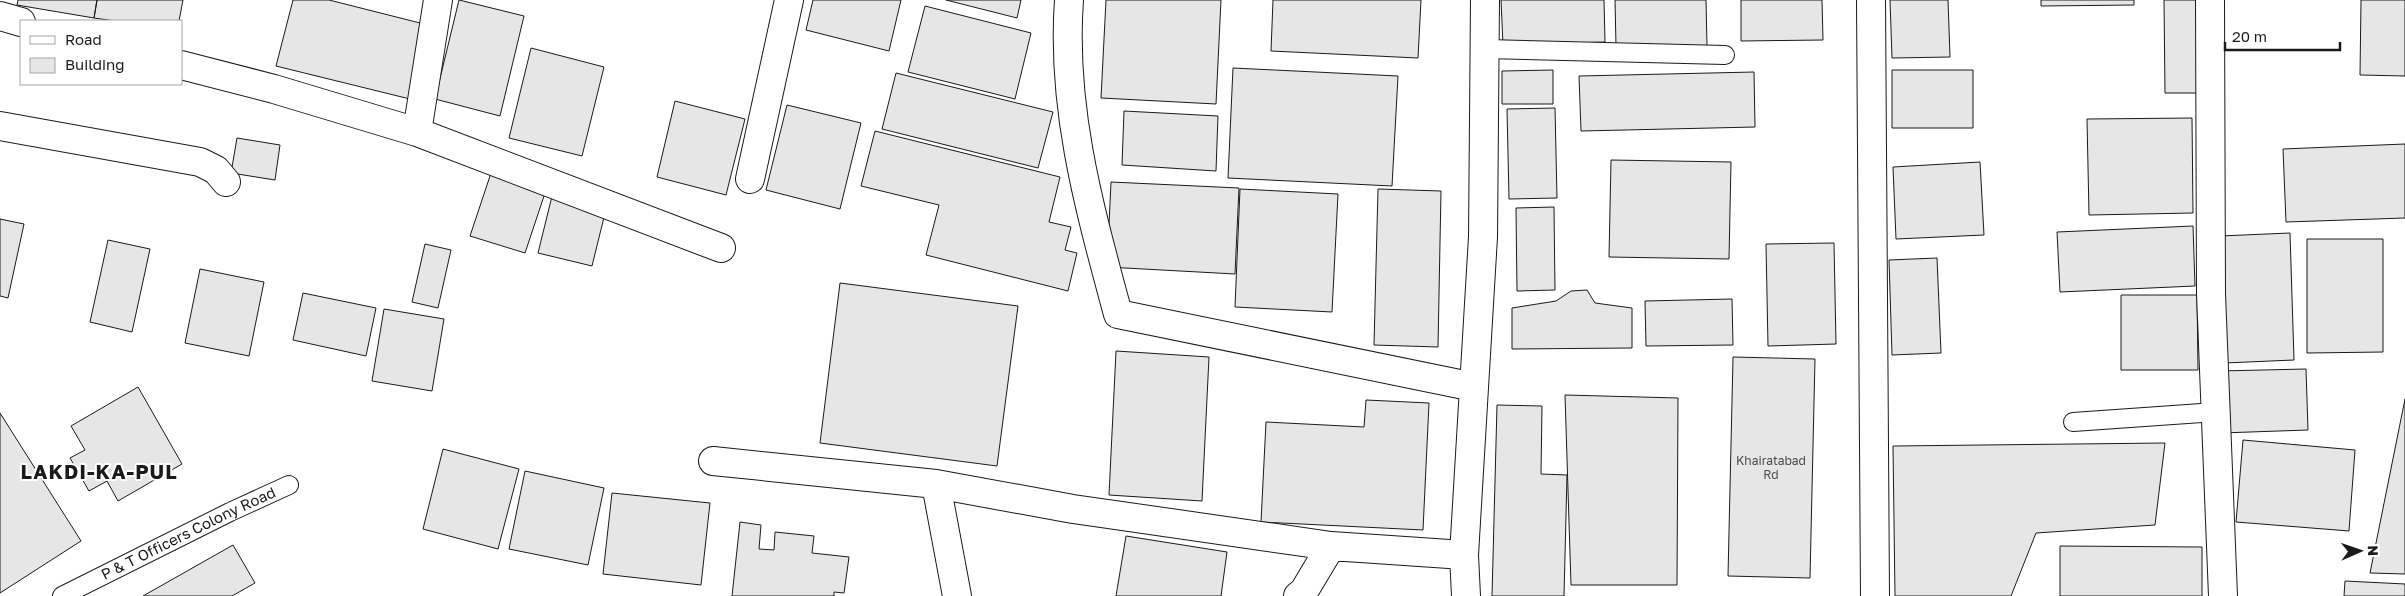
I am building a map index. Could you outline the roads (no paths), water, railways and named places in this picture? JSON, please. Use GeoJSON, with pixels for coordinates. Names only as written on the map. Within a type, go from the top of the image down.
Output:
{"type":"FeatureCollection","features":[{"type":"Feature","properties":{"kind":"street"},"geometry":{"type":"LineString","coordinates":[[417,132],[438,0]]}},
{"type":"Feature","properties":{"kind":"street"},"geometry":{"type":"LineString","coordinates":[[750,179],[789,0]]}},
{"type":"Feature","properties":{"kind":"street"},"geometry":{"type":"LineString","coordinates":[[1069,0],[1067,26],[1071,117],[1083,183],[1118,314],[1474,387]]}},
{"type":"Feature","properties":{"kind":"street"},"geometry":{"type":"LineString","coordinates":[[1466,596],[1464,555],[1484,237],[1485,0]]}},
{"type":"Feature","properties":{"kind":"street"},"geometry":{"type":"LineString","coordinates":[[1871,0],[1875,596]]}},
{"type":"Feature","properties":{"kind":"street"},"geometry":{"type":"LineString","coordinates":[[2210,0],[2211,294],[2223,596]]}},
{"type":"Feature","properties":{"kind":"street"},"geometry":{"type":"LineString","coordinates":[[0,16],[20,22]]}},
{"type":"Feature","properties":{"kind":"street"},"geometry":{"type":"LineString","coordinates":[[182,64],[274,89],[417,132],[720,248]]}},
{"type":"Feature","properties":{"kind":"street"},"geometry":{"type":"LineString","coordinates":[[0,126],[200,162],[216,170],[226,182]]}},
{"type":"Feature","properties":{"kind":"street"},"geometry":{"type":"LineString","coordinates":[[713,461],[936,484],[1073,509],[1330,546],[1464,555]]}},
{"type":"Feature","properties":{"kind":"street"},"geometry":{"type":"LineString","coordinates":[[936,484],[957,596]]}},
{"type":"Feature","properties":{"kind":"street"},"geometry":{"type":"LineString","coordinates":[[1298,596],[1304,591],[1330,546]]}},
{"type":"Feature","properties":{"kind":"lane"},"geometry":{"type":"LineString","coordinates":[[1484,49],[1725,55]]}},
{"type":"Feature","properties":{"kind":"lane"},"geometry":{"type":"LineString","coordinates":[[2073,422],[2216,412]]}},
{"type":"Feature","properties":{"kind":"lane","name":"P & T Officers Colony Road"},"geometry":{"type":"LineString","coordinates":[[62,596],[230,512],[289,485]]}},
{"type":"Feature","properties":{"kind":"district","name":"LAKDI-KA-PUL"},"geometry":{"type":"Point","coordinates":[99,472]}}]}
